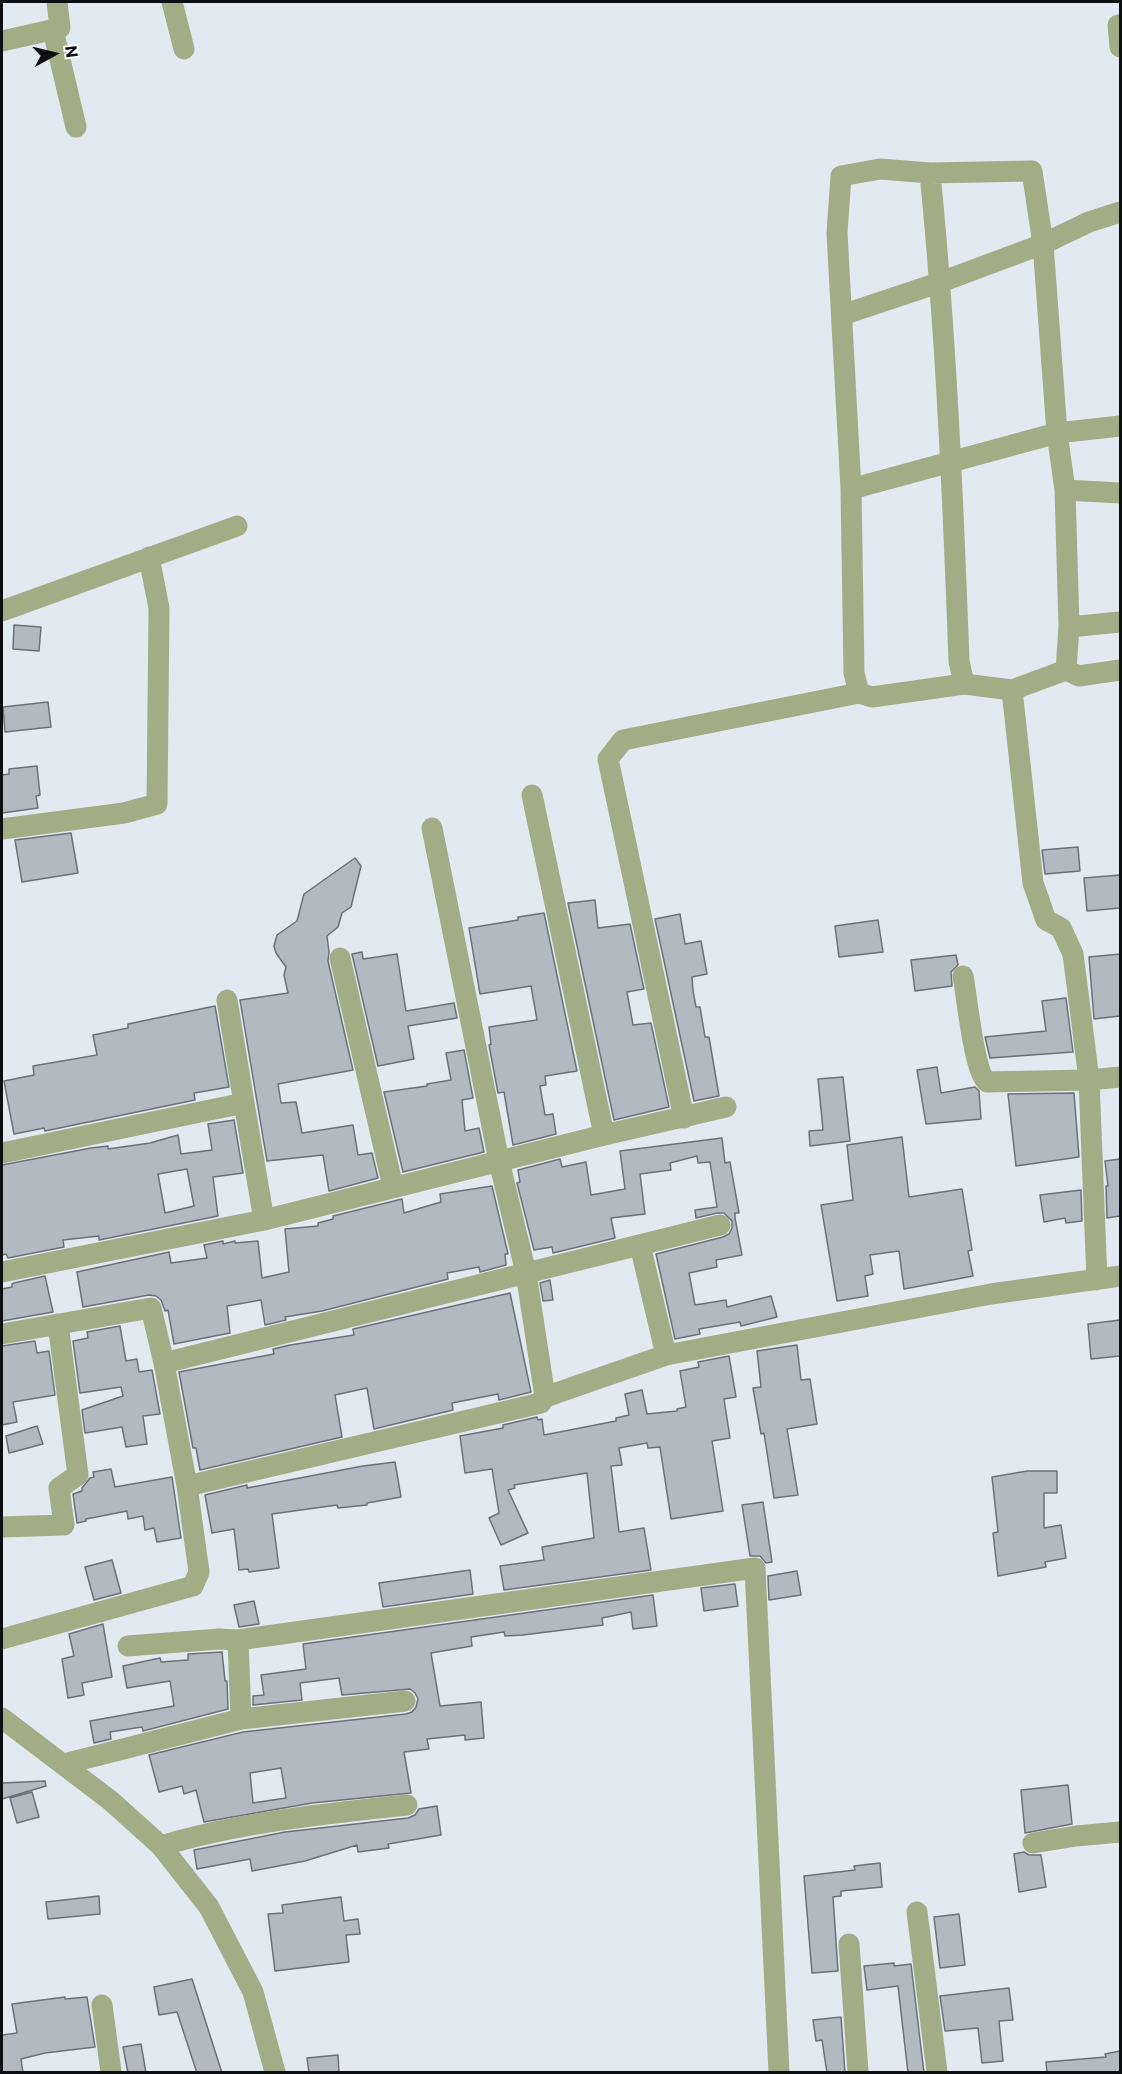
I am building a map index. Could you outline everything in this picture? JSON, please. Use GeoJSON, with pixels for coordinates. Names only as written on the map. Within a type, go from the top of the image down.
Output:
{"type":"FeatureCollection","features":[{"type":"Feature","properties":{"kind":"street"},"geometry":{"type":"LineString","coordinates":[[2,41],[60,28],[57,2]]}},
{"type":"Feature","properties":{"kind":"street"},"geometry":{"type":"LineString","coordinates":[[172,2],[184,49]]}},
{"type":"Feature","properties":{"kind":"street"},"geometry":{"type":"LineString","coordinates":[[1118,26],[1120,47]]}},
{"type":"Feature","properties":{"kind":"street"},"geometry":{"type":"LineString","coordinates":[[53,30],[76,127]]}},
{"type":"Feature","properties":{"kind":"street"},"geometry":{"type":"LineString","coordinates":[[859,693],[854,673],[851,489],[837,233],[841,176],[879,169],[930,173],[1032,171],[1043,244],[1057,433],[1065,490],[1069,627],[1066,670]]}},
{"type":"Feature","properties":{"kind":"street"},"geometry":{"type":"LineString","coordinates":[[930,173],[941,282],[952,460],[959,661],[964,684]]}},
{"type":"Feature","properties":{"kind":"street"},"geometry":{"type":"LineString","coordinates":[[842,315],[941,282],[1043,244],[1089,222],[1120,212]]}},
{"type":"Feature","properties":{"kind":"street"},"geometry":{"type":"LineString","coordinates":[[851,489],[1057,433],[1120,426]]}},
{"type":"Feature","properties":{"kind":"street"},"geometry":{"type":"LineString","coordinates":[[1065,490],[1120,493]]}},
{"type":"Feature","properties":{"kind":"street"},"geometry":{"type":"LineString","coordinates":[[2,611],[237,526]]}},
{"type":"Feature","properties":{"kind":"street"},"geometry":{"type":"LineString","coordinates":[[2,829],[124,813],[157,804],[159,608],[149,557]]}},
{"type":"Feature","properties":{"kind":"street"},"geometry":{"type":"LineString","coordinates":[[1069,627],[1120,622]]}},
{"type":"Feature","properties":{"kind":"street"},"geometry":{"type":"LineString","coordinates":[[684,1118],[608,759],[623,740],[859,693],[872,697],[964,684],[1012,690],[1066,670],[1079,676],[1120,670]]}},
{"type":"Feature","properties":{"kind":"street"},"geometry":{"type":"LineString","coordinates":[[1012,690],[1033,883],[1046,920],[1061,928],[1073,954],[1089,1080],[1097,1280]]}},
{"type":"Feature","properties":{"kind":"street"},"geometry":{"type":"LineString","coordinates":[[532,795],[604,1135]]}},
{"type":"Feature","properties":{"kind":"street"},"geometry":{"type":"LineString","coordinates":[[432,828],[499,1161],[526,1273],[545,1397]]}},
{"type":"Feature","properties":{"kind":"street"},"geometry":{"type":"LineString","coordinates":[[340,958],[393,1186]]}},
{"type":"Feature","properties":{"kind":"street"},"geometry":{"type":"LineString","coordinates":[[963,976],[977,1061],[982,1078],[987,1082],[1089,1080],[1120,1077]]}},
{"type":"Feature","properties":{"kind":"street"},"geometry":{"type":"LineString","coordinates":[[227,1000],[264,1220]]}},
{"type":"Feature","properties":{"kind":"street"},"geometry":{"type":"LineString","coordinates":[[2,1153],[244,1102]]}},
{"type":"Feature","properties":{"kind":"street"},"geometry":{"type":"LineString","coordinates":[[2,1272],[264,1220],[393,1186],[726,1107]]}},
{"type":"Feature","properties":{"kind":"street"},"geometry":{"type":"LineString","coordinates":[[164,1363],[720,1225]]}},
{"type":"Feature","properties":{"kind":"street"},"geometry":{"type":"LineString","coordinates":[[640,1245],[666,1355]]}},
{"type":"Feature","properties":{"kind":"street"},"geometry":{"type":"LineString","coordinates":[[187,1486],[541,1403],[545,1397],[666,1355],[991,1294],[1120,1276]]}},
{"type":"Feature","properties":{"kind":"street"},"geometry":{"type":"LineString","coordinates":[[2,1334],[151,1308],[164,1363],[187,1486],[199,1572],[193,1586],[2,1639]]}},
{"type":"Feature","properties":{"kind":"street"},"geometry":{"type":"LineString","coordinates":[[2,1527],[64,1525],[59,1488],[78,1474],[58,1324]]}},
{"type":"Feature","properties":{"kind":"street"},"geometry":{"type":"LineString","coordinates":[[128,1646],[219,1639],[238,1640],[755,1568],[779,2073]]}},
{"type":"Feature","properties":{"kind":"street"},"geometry":{"type":"LineString","coordinates":[[238,1640],[241,1719]]}},
{"type":"Feature","properties":{"kind":"street"},"geometry":{"type":"LineString","coordinates":[[64,1764],[241,1719],[405,1701]]}},
{"type":"Feature","properties":{"kind":"street"},"geometry":{"type":"LineString","coordinates":[[2,1718],[111,1801],[160,1846],[209,1907],[253,1992],[275,2073]]}},
{"type":"Feature","properties":{"kind":"street"},"geometry":{"type":"LineString","coordinates":[[160,1846],[192,1837],[288,1818],[407,1805]]}},
{"type":"Feature","properties":{"kind":"street"},"geometry":{"type":"LineString","coordinates":[[1033,1843],[1120,1832]]}},
{"type":"Feature","properties":{"kind":"street"},"geometry":{"type":"LineString","coordinates":[[917,1912],[936,2073]]}},
{"type":"Feature","properties":{"kind":"street"},"geometry":{"type":"LineString","coordinates":[[849,1944],[858,2073]]}},
{"type":"Feature","properties":{"kind":"street"},"geometry":{"type":"LineString","coordinates":[[102,2005],[111,2073]]}},
{"type":"Feature","properties":{"kind":"building"},"geometry":{"type":"Polygon","coordinates":[[[14,625],[41,627],[39,651],[13,649],[14,625]]]}},
{"type":"Feature","properties":{"kind":"building"},"geometry":{"type":"Polygon","coordinates":[[[48,702],[51,727],[5,732],[3,707],[48,702]]]}},
{"type":"Feature","properties":{"kind":"building"},"geometry":{"type":"Polygon","coordinates":[[[37,766],[40,795],[36,796],[38,808],[2,813],[2,775],[9,774],[9,769],[37,766]]]}},
{"type":"Feature","properties":{"kind":"building"},"geometry":{"type":"Polygon","coordinates":[[[71,833],[78,873],[22,882],[15,840],[71,833]]]}},
{"type":"Feature","properties":{"kind":"building"},"geometry":{"type":"Polygon","coordinates":[[[1078,847],[1080,871],[1045,874],[1042,850],[1078,847]]]}},
{"type":"Feature","properties":{"kind":"building"},"geometry":{"type":"Polygon","coordinates":[[[355,858],[361,866],[351,907],[342,913],[338,927],[327,936],[328,961],[353,1070],[278,1084],[281,1103],[296,1102],[302,1133],[353,1125],[358,1155],[372,1153],[378,1178],[329,1191],[323,1155],[267,1161],[240,1000],[288,993],[284,975],[286,967],[274,946],[277,935],[297,921],[304,894],[355,858]]]}},
{"type":"Feature","properties":{"kind":"building"},"geometry":{"type":"Polygon","coordinates":[[[1120,875],[1120,908],[1087,911],[1084,878],[1120,875]]]}},
{"type":"Feature","properties":{"kind":"building"},"geometry":{"type":"Polygon","coordinates":[[[595,900],[598,928],[630,924],[644,989],[627,992],[633,1025],[651,1023],[669,1107],[614,1120],[568,903],[595,900]]]}},
{"type":"Feature","properties":{"kind":"building"},"geometry":{"type":"Polygon","coordinates":[[[544,913],[577,1071],[545,1076],[546,1085],[540,1086],[545,1115],[553,1114],[556,1134],[513,1145],[504,1092],[498,1093],[489,1045],[491,1044],[489,1027],[537,1020],[531,986],[480,994],[469,928],[544,913]]]}},
{"type":"Feature","properties":{"kind":"building"},"geometry":{"type":"Polygon","coordinates":[[[680,914],[685,944],[701,941],[707,974],[692,977],[693,991],[696,1007],[700,1007],[705,1037],[709,1037],[719,1096],[694,1101],[655,919],[680,914]]]}},
{"type":"Feature","properties":{"kind":"building"},"geometry":{"type":"Polygon","coordinates":[[[878,920],[883,952],[839,957],[835,926],[878,920]]]}},
{"type":"Feature","properties":{"kind":"building"},"geometry":{"type":"Polygon","coordinates":[[[362,952],[363,959],[397,954],[406,1011],[454,1003],[457,1018],[408,1026],[414,1059],[378,1066],[352,954],[362,952]]]}},
{"type":"Feature","properties":{"kind":"building"},"geometry":{"type":"Polygon","coordinates":[[[1120,954],[1120,1016],[1094,1019],[1089,957],[1120,954]]]}},
{"type":"Feature","properties":{"kind":"building"},"geometry":{"type":"Polygon","coordinates":[[[956,955],[958,965],[951,972],[952,986],[915,991],[911,960],[956,955]]]}},
{"type":"Feature","properties":{"kind":"building"},"geometry":{"type":"Polygon","coordinates":[[[1066,998],[1073,1052],[990,1058],[985,1037],[1046,1031],[1042,1001],[1066,998]]]}},
{"type":"Feature","properties":{"kind":"building"},"geometry":{"type":"Polygon","coordinates":[[[215,1006],[229,1087],[194,1093],[195,1100],[45,1131],[44,1128],[14,1134],[4,1081],[34,1075],[33,1066],[97,1055],[93,1035],[128,1028],[128,1024],[215,1006]]]}},
{"type":"Feature","properties":{"kind":"building"},"geometry":{"type":"Polygon","coordinates":[[[464,1050],[473,1098],[462,1100],[465,1131],[479,1128],[484,1152],[403,1172],[384,1092],[451,1080],[446,1053],[464,1050]]]}},
{"type":"Feature","properties":{"kind":"building"},"geometry":{"type":"Polygon","coordinates":[[[937,1067],[941,1093],[975,1087],[979,1091],[981,1119],[926,1124],[917,1070],[937,1067]]]}},
{"type":"Feature","properties":{"kind":"building"},"geometry":{"type":"Polygon","coordinates":[[[843,1077],[850,1141],[810,1146],[809,1131],[823,1130],[818,1079],[843,1077]]]}},
{"type":"Feature","properties":{"kind":"building"},"geometry":{"type":"Polygon","coordinates":[[[1074,1093],[1079,1157],[1016,1166],[1008,1094],[1074,1093]]]}},
{"type":"Feature","properties":{"kind":"building"},"geometry":{"type":"Polygon","coordinates":[[[234,1120],[243,1173],[213,1177],[218,1216],[99,1240],[99,1236],[63,1240],[64,1247],[8,1258],[6,1254],[2,1255],[2,1165],[91,1148],[108,1146],[108,1149],[150,1143],[178,1135],[181,1154],[212,1150],[208,1124],[234,1120]],[[187,1169],[158,1174],[165,1213],[194,1206],[187,1169]]]}},
{"type":"Feature","properties":{"kind":"building"},"geometry":{"type":"Polygon","coordinates":[[[902,1137],[909,1197],[962,1189],[972,1250],[968,1251],[973,1276],[904,1289],[899,1251],[870,1255],[873,1274],[865,1276],[868,1296],[837,1301],[821,1205],[853,1200],[847,1145],[902,1137]]]}},
{"type":"Feature","properties":{"kind":"building"},"geometry":{"type":"Polygon","coordinates":[[[722,1138],[725,1163],[730,1162],[739,1213],[735,1213],[735,1218],[742,1255],[716,1260],[717,1267],[689,1273],[695,1305],[726,1300],[727,1307],[771,1296],[777,1317],[741,1326],[740,1322],[699,1329],[700,1334],[675,1339],[656,1254],[723,1237],[729,1234],[732,1228],[732,1221],[724,1213],[696,1218],[695,1210],[717,1207],[710,1162],[698,1163],[697,1156],[670,1163],[671,1170],[640,1174],[645,1214],[611,1218],[615,1238],[553,1253],[552,1247],[534,1250],[517,1183],[520,1182],[518,1170],[560,1159],[562,1167],[586,1162],[591,1195],[625,1189],[620,1151],[722,1138]]]}},
{"type":"Feature","properties":{"kind":"building"},"geometry":{"type":"Polygon","coordinates":[[[1120,1159],[1120,1216],[1107,1218],[1106,1186],[1108,1186],[1105,1161],[1120,1159]]]}},
{"type":"Feature","properties":{"kind":"building"},"geometry":{"type":"Polygon","coordinates":[[[492,1186],[508,1254],[505,1254],[506,1265],[480,1272],[479,1267],[447,1273],[448,1279],[322,1311],[285,1317],[286,1320],[265,1325],[261,1300],[227,1306],[230,1333],[174,1344],[168,1310],[165,1311],[161,1300],[156,1296],[149,1295],[83,1307],[77,1272],[169,1252],[171,1263],[207,1258],[204,1245],[223,1241],[223,1244],[235,1241],[235,1243],[258,1241],[262,1278],[289,1272],[285,1229],[318,1226],[318,1223],[333,1219],[333,1216],[402,1199],[404,1213],[441,1202],[440,1194],[492,1186]]]}},
{"type":"Feature","properties":{"kind":"building"},"geometry":{"type":"Polygon","coordinates":[[[1081,1190],[1082,1221],[1066,1223],[1065,1218],[1044,1222],[1040,1195],[1081,1190]]]}},
{"type":"Feature","properties":{"kind":"building"},"geometry":{"type":"Polygon","coordinates":[[[45,1276],[53,1312],[2,1321],[2,1289],[12,1287],[14,1283],[45,1276]]]}},
{"type":"Feature","properties":{"kind":"building"},"geometry":{"type":"Polygon","coordinates":[[[550,1280],[553,1300],[543,1301],[540,1283],[550,1280]]]}},
{"type":"Feature","properties":{"kind":"building"},"geometry":{"type":"Polygon","coordinates":[[[510,1293],[531,1392],[499,1400],[498,1394],[452,1403],[453,1410],[374,1429],[367,1388],[335,1395],[342,1437],[200,1470],[196,1448],[193,1448],[179,1372],[274,1354],[273,1349],[290,1345],[354,1335],[353,1329],[510,1293]]]}},
{"type":"Feature","properties":{"kind":"building"},"geometry":{"type":"Polygon","coordinates":[[[1120,1320],[1120,1356],[1091,1359],[1088,1324],[1120,1320]]]}},
{"type":"Feature","properties":{"kind":"building"},"geometry":{"type":"Polygon","coordinates":[[[120,1326],[126,1361],[137,1359],[139,1372],[152,1370],[160,1414],[143,1416],[147,1444],[126,1447],[122,1427],[85,1433],[82,1410],[123,1396],[121,1387],[80,1393],[73,1341],[88,1338],[87,1332],[120,1326]]]}},
{"type":"Feature","properties":{"kind":"building"},"geometry":{"type":"Polygon","coordinates":[[[35,1341],[37,1353],[49,1351],[55,1395],[13,1402],[17,1422],[2,1425],[2,1346],[35,1341]]]}},
{"type":"Feature","properties":{"kind":"building"},"geometry":{"type":"Polygon","coordinates":[[[797,1345],[801,1380],[810,1379],[817,1424],[787,1429],[798,1495],[774,1498],[764,1433],[761,1434],[753,1388],[761,1387],[757,1351],[797,1345]]]}},
{"type":"Feature","properties":{"kind":"building"},"geometry":{"type":"Polygon","coordinates":[[[729,1356],[736,1397],[724,1399],[730,1438],[712,1441],[723,1511],[671,1519],[660,1447],[648,1448],[647,1443],[619,1448],[622,1465],[611,1466],[619,1532],[644,1528],[651,1570],[504,1590],[500,1566],[544,1560],[542,1547],[594,1538],[587,1473],[514,1485],[515,1488],[508,1490],[528,1533],[501,1545],[489,1518],[499,1513],[492,1469],[465,1473],[460,1436],[503,1428],[503,1425],[537,1417],[538,1420],[542,1419],[544,1435],[616,1421],[616,1418],[629,1415],[625,1394],[642,1390],[647,1414],[677,1411],[677,1409],[686,1407],[680,1371],[699,1367],[698,1362],[729,1356]]]}},
{"type":"Feature","properties":{"kind":"building"},"geometry":{"type":"Polygon","coordinates":[[[37,1426],[43,1444],[9,1453],[6,1436],[37,1426]]]}},
{"type":"Feature","properties":{"kind":"building"},"geometry":{"type":"Polygon","coordinates":[[[395,1462],[401,1497],[367,1503],[367,1505],[338,1508],[337,1505],[272,1514],[279,1568],[249,1572],[248,1569],[239,1570],[234,1529],[212,1533],[205,1495],[247,1485],[247,1488],[395,1462]]]}},
{"type":"Feature","properties":{"kind":"building"},"geometry":{"type":"Polygon","coordinates":[[[111,1469],[115,1487],[172,1477],[181,1538],[157,1542],[154,1528],[145,1530],[143,1516],[128,1519],[127,1511],[77,1523],[73,1494],[82,1491],[90,1478],[94,1477],[93,1472],[111,1469]]]}},
{"type":"Feature","properties":{"kind":"building"},"geometry":{"type":"Polygon","coordinates":[[[1027,1471],[1057,1471],[1057,1493],[1044,1493],[1044,1528],[1061,1525],[1066,1558],[1045,1562],[1046,1567],[998,1576],[993,1533],[998,1532],[992,1477],[1027,1471]]]}},
{"type":"Feature","properties":{"kind":"building"},"geometry":{"type":"Polygon","coordinates":[[[763,1502],[772,1562],[766,1563],[760,1556],[750,1556],[742,1505],[763,1502]]]}},
{"type":"Feature","properties":{"kind":"building"},"geometry":{"type":"Polygon","coordinates":[[[112,1560],[121,1593],[94,1600],[85,1567],[112,1560]]]}},
{"type":"Feature","properties":{"kind":"building"},"geometry":{"type":"Polygon","coordinates":[[[470,1570],[473,1594],[383,1607],[379,1583],[470,1570]]]}},
{"type":"Feature","properties":{"kind":"building"},"geometry":{"type":"Polygon","coordinates":[[[797,1571],[801,1595],[769,1600],[768,1576],[797,1571]]]}},
{"type":"Feature","properties":{"kind":"building"},"geometry":{"type":"Polygon","coordinates":[[[735,1584],[738,1606],[704,1611],[701,1588],[735,1584]]]}},
{"type":"Feature","properties":{"kind":"building"},"geometry":{"type":"Polygon","coordinates":[[[653,1595],[657,1626],[633,1629],[631,1612],[602,1618],[603,1625],[523,1635],[505,1636],[504,1632],[471,1637],[472,1646],[431,1653],[440,1706],[481,1702],[484,1738],[465,1740],[465,1735],[427,1739],[429,1749],[404,1752],[411,1793],[312,1803],[204,1822],[196,1790],[184,1794],[182,1786],[159,1792],[149,1755],[243,1732],[406,1714],[412,1712],[416,1707],[418,1699],[410,1689],[342,1695],[339,1678],[300,1683],[302,1700],[253,1705],[253,1696],[264,1695],[261,1675],[306,1669],[303,1644],[653,1595]],[[281,1768],[250,1773],[253,1803],[286,1798],[281,1768]]]}},
{"type":"Feature","properties":{"kind":"building"},"geometry":{"type":"Polygon","coordinates":[[[254,1601],[259,1624],[239,1627],[234,1605],[254,1601]]]}},
{"type":"Feature","properties":{"kind":"building"},"geometry":{"type":"Polygon","coordinates":[[[103,1624],[112,1677],[82,1683],[84,1695],[68,1698],[62,1659],[74,1656],[69,1634],[103,1624]]]}},
{"type":"Feature","properties":{"kind":"building"},"geometry":{"type":"Polygon","coordinates":[[[222,1652],[225,1681],[227,1681],[228,1709],[143,1731],[142,1727],[110,1732],[111,1739],[94,1743],[90,1721],[174,1706],[170,1681],[127,1688],[123,1666],[160,1658],[161,1662],[188,1660],[188,1654],[222,1652]]]}},
{"type":"Feature","properties":{"kind":"building"},"geometry":{"type":"Polygon","coordinates":[[[45,1781],[46,1786],[2,1799],[2,1783],[45,1781]]]}},
{"type":"Feature","properties":{"kind":"building"},"geometry":{"type":"Polygon","coordinates":[[[1068,1785],[1072,1824],[1025,1833],[1021,1790],[1068,1785]]]}},
{"type":"Feature","properties":{"kind":"building"},"geometry":{"type":"Polygon","coordinates":[[[32,1792],[39,1817],[17,1823],[10,1798],[32,1792]]]}},
{"type":"Feature","properties":{"kind":"building"},"geometry":{"type":"Polygon","coordinates":[[[437,1806],[441,1835],[388,1844],[389,1848],[358,1852],[357,1845],[305,1861],[252,1871],[250,1859],[197,1869],[194,1850],[285,1832],[408,1818],[415,1815],[419,1809],[437,1806]]]}},
{"type":"Feature","properties":{"kind":"building"},"geometry":{"type":"Polygon","coordinates":[[[1024,1852],[1029,1855],[1041,1855],[1046,1887],[1019,1892],[1014,1854],[1024,1852]]]}},
{"type":"Feature","properties":{"kind":"building"},"geometry":{"type":"Polygon","coordinates":[[[880,1863],[882,1887],[841,1891],[841,1896],[833,1897],[838,1971],[812,1973],[804,1876],[855,1870],[854,1866],[880,1863]]]}},
{"type":"Feature","properties":{"kind":"building"},"geometry":{"type":"Polygon","coordinates":[[[99,1896],[100,1914],[48,1919],[46,1902],[99,1896]]]}},
{"type":"Feature","properties":{"kind":"building"},"geometry":{"type":"Polygon","coordinates":[[[341,1897],[344,1921],[358,1919],[360,1934],[346,1935],[349,1962],[275,1971],[268,1914],[283,1913],[282,1905],[341,1897]]]}},
{"type":"Feature","properties":{"kind":"building"},"geometry":{"type":"Polygon","coordinates":[[[959,1914],[965,1965],[940,1968],[934,1917],[959,1914]]]}},
{"type":"Feature","properties":{"kind":"building"},"geometry":{"type":"Polygon","coordinates":[[[894,1963],[894,1966],[911,1964],[924,2073],[908,2073],[898,1986],[867,1990],[864,1966],[894,1963]]]}},
{"type":"Feature","properties":{"kind":"building"},"geometry":{"type":"Polygon","coordinates":[[[192,1979],[222,2073],[197,2073],[177,2012],[159,2015],[154,1987],[192,1979]]]}},
{"type":"Feature","properties":{"kind":"building"},"geometry":{"type":"Polygon","coordinates":[[[1009,1988],[1013,2020],[999,2021],[1003,2061],[982,2063],[978,2028],[945,2031],[940,1996],[1009,1988]]]}},
{"type":"Feature","properties":{"kind":"building"},"geometry":{"type":"Polygon","coordinates":[[[65,1997],[65,1999],[87,1997],[95,2047],[45,2053],[21,2059],[23,2073],[2,2073],[2,2035],[17,2033],[12,2004],[65,1997]]]}},
{"type":"Feature","properties":{"kind":"building"},"geometry":{"type":"Polygon","coordinates":[[[841,2017],[845,2073],[827,2073],[822,2040],[816,2041],[813,2020],[841,2017]]]}},
{"type":"Feature","properties":{"kind":"building"},"geometry":{"type":"Polygon","coordinates":[[[141,2044],[146,2073],[128,2073],[123,2047],[141,2044]]]}},
{"type":"Feature","properties":{"kind":"building"},"geometry":{"type":"Polygon","coordinates":[[[1120,2051],[1120,2073],[1047,2073],[1046,2062],[1106,2057],[1105,2054],[1120,2051]]]}},
{"type":"Feature","properties":{"kind":"building"},"geometry":{"type":"Polygon","coordinates":[[[338,2055],[339,2073],[309,2073],[307,2058],[338,2055]]]}}]}
